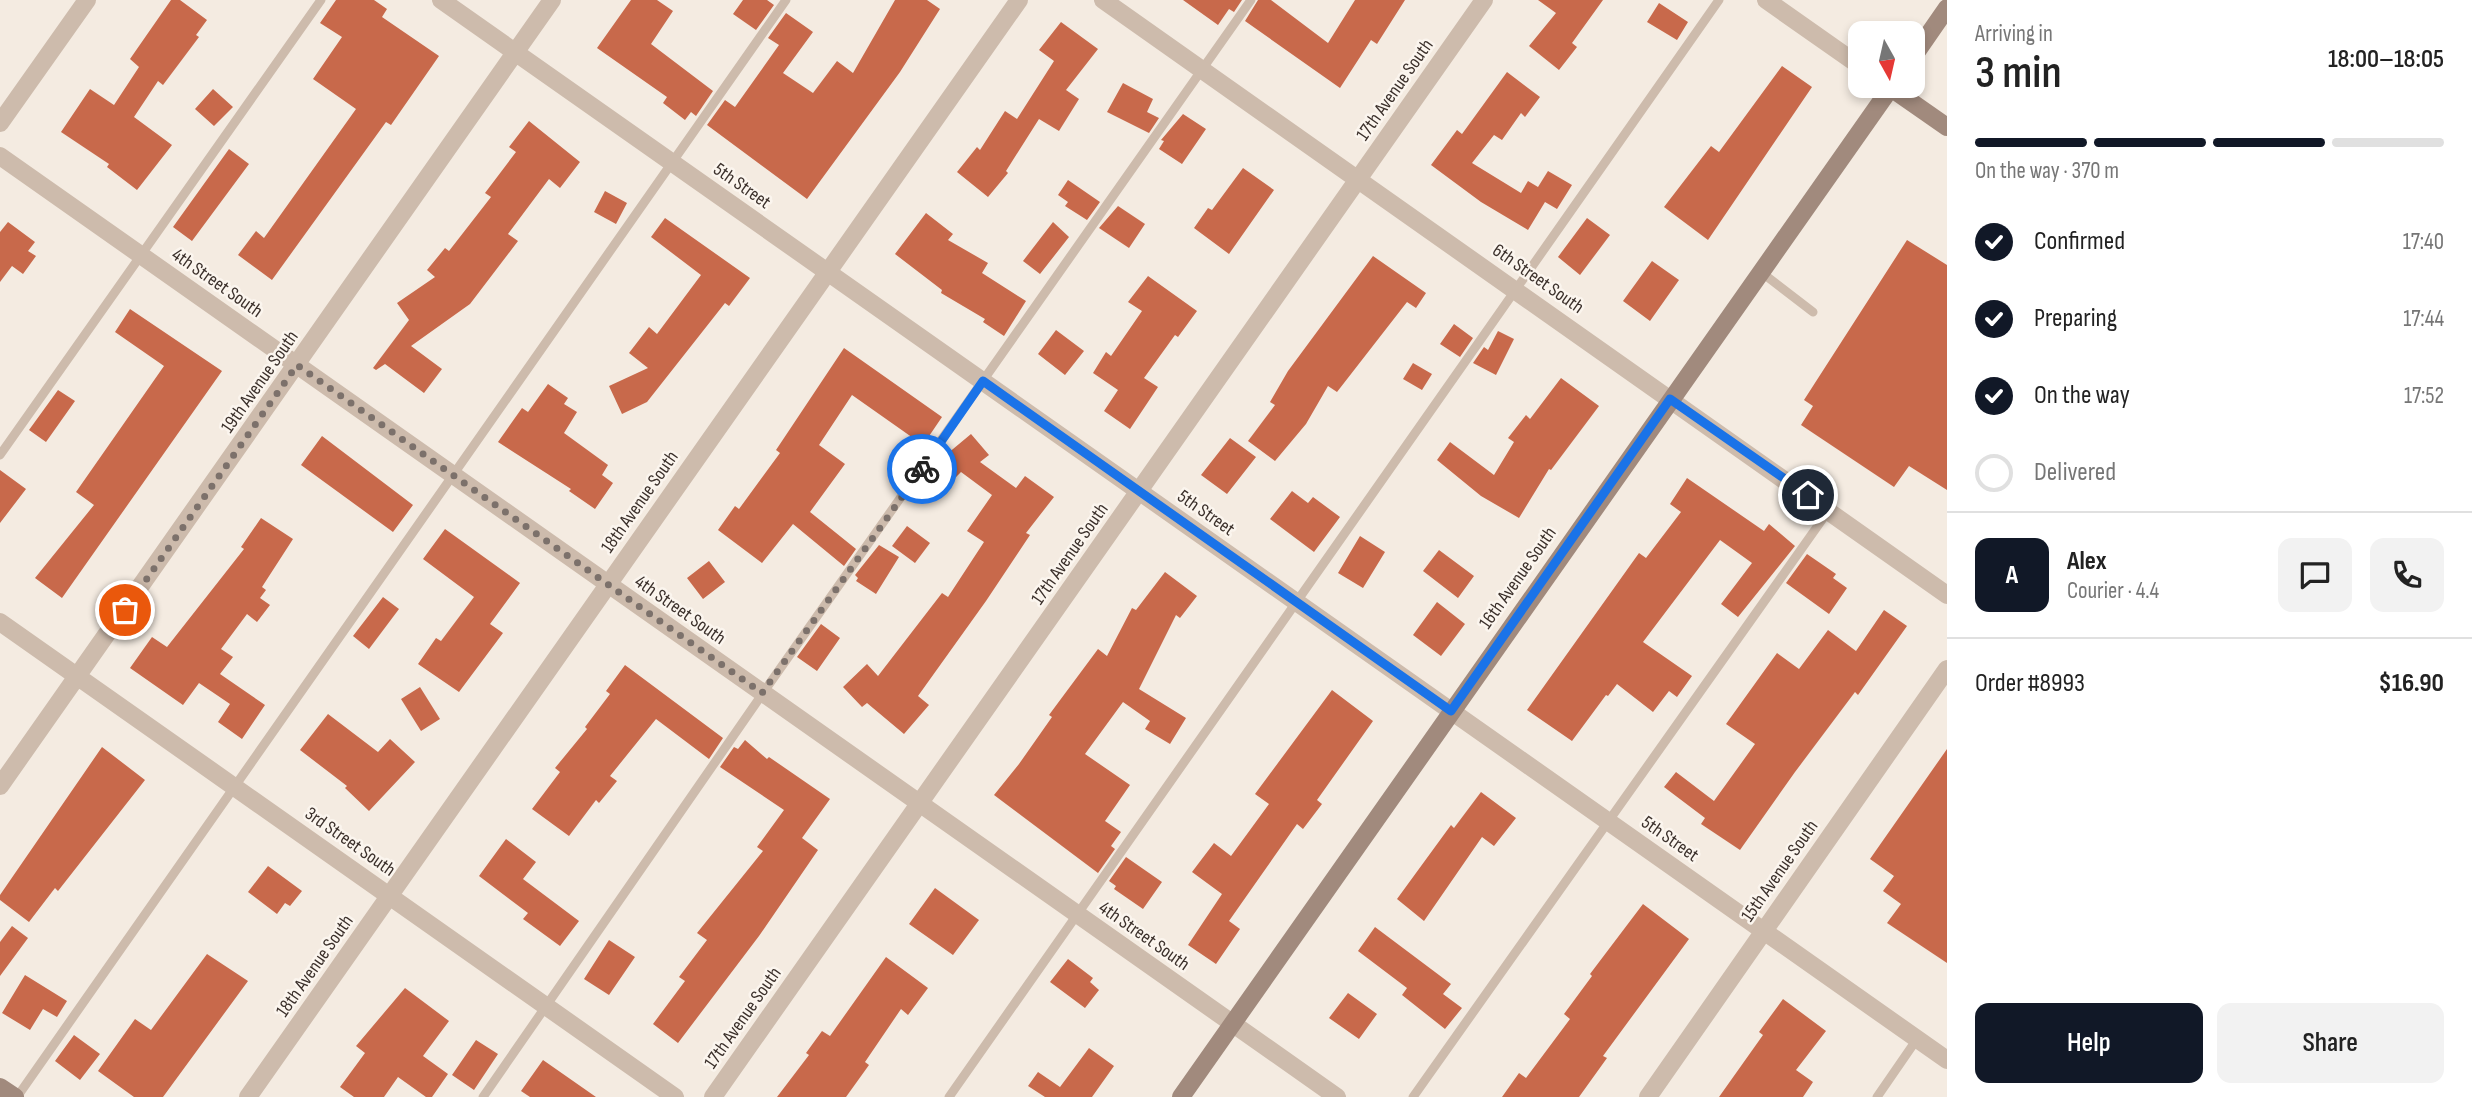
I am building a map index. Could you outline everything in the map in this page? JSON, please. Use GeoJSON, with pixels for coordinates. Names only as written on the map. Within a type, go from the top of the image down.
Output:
{"type":"FeatureCollection","features":[{"type":"Feature","properties":{"kind":"street"},"geometry":{"type":"LineString","coordinates":[[0,123],[87,0]]}},
{"type":"Feature","properties":{"kind":"street","name":"5th Street"},"geometry":{"type":"LineString","coordinates":[[441,0],[1947,1060]]}},
{"type":"Feature","properties":{"kind":"street","name":"19th Avenue South"},"geometry":{"type":"LineString","coordinates":[[0,786],[552,0]]}},
{"type":"Feature","properties":{"kind":"street","name":"18th Avenue South"},"geometry":{"type":"LineString","coordinates":[[248,1097],[1018,0]]}},
{"type":"Feature","properties":{"kind":"street","name":"6th Street South"},"geometry":{"type":"LineString","coordinates":[[1103,0],[1947,595]]}},
{"type":"Feature","properties":{"kind":"street","name":"17th Avenue South"},"geometry":{"type":"LineString","coordinates":[[713,1097],[1484,0]]}},
{"type":"Feature","properties":{"kind":"street"},"geometry":{"type":"LineString","coordinates":[[1766,0],[1848,58]]}},
{"type":"Feature","properties":{"kind":"street"},"geometry":{"type":"LineString","coordinates":[[1925,40],[1947,8]]}},
{"type":"Feature","properties":{"kind":"street","name":"16th Avenue South"},"geometry":{"type":"LineString","coordinates":[[1181,1097],[1882,98]]}},
{"type":"Feature","properties":{"kind":"street"},"geometry":{"type":"LineString","coordinates":[[1907,98],[1947,127]]}},
{"type":"Feature","properties":{"kind":"street","name":"4th Street South"},"geometry":{"type":"LineString","coordinates":[[0,156],[1337,1097]]}},
{"type":"Feature","properties":{"kind":"street","name":"3rd Street South"},"geometry":{"type":"LineString","coordinates":[[0,622],[675,1097]]}},
{"type":"Feature","properties":{"kind":"street","name":"15th Avenue South"},"geometry":{"type":"LineString","coordinates":[[1648,1097],[1947,669]]}},
{"type":"Feature","properties":{"kind":"street"},"geometry":{"type":"LineString","coordinates":[[0,1087],[16,1097]]}},
{"type":"Feature","properties":{"kind":"lane"},"geometry":{"type":"LineString","coordinates":[[0,455],[321,0]]}},
{"type":"Feature","properties":{"kind":"lane"},"geometry":{"type":"LineString","coordinates":[[16,1097],[786,0]]}},
{"type":"Feature","properties":{"kind":"lane"},"geometry":{"type":"LineString","coordinates":[[483,1097],[762,693],[1251,0]]}},
{"type":"Feature","properties":{"kind":"lane"},"geometry":{"type":"LineString","coordinates":[[949,1097],[1719,0]]}},
{"type":"Feature","properties":{"kind":"lane"},"geometry":{"type":"LineString","coordinates":[[1761,272],[1813,312]]}},
{"type":"Feature","properties":{"kind":"lane"},"geometry":{"type":"LineString","coordinates":[[1413,1097],[1829,510]]}},
{"type":"Feature","properties":{"kind":"lane"},"geometry":{"type":"LineString","coordinates":[[1877,1097],[1917,1039]]}},
{"type":"Feature","properties":{"kind":"building"},"geometry":{"type":"Polygon","coordinates":[[[171,0],[180,0],[207,20],[196,35],[199,37],[163,85],[158,81],[134,117],[172,145],[137,190],[107,167],[109,164],[61,132],[90,89],[114,105],[139,67],[130,59],[171,0]]]}},
{"type":"Feature","properties":{"kind":"building"},"geometry":{"type":"Polygon","coordinates":[[[336,0],[374,0],[387,9],[382,17],[439,56],[391,125],[386,122],[272,280],[238,255],[256,231],[264,238],[356,109],[313,79],[342,37],[320,23],[336,0]]]}},
{"type":"Feature","properties":{"kind":"building"},"geometry":{"type":"Polygon","coordinates":[[[631,0],[657,0],[673,11],[651,44],[713,91],[696,116],[691,112],[685,120],[663,103],[667,97],[597,48],[631,0]]]}},
{"type":"Feature","properties":{"kind":"building"},"geometry":{"type":"Polygon","coordinates":[[[743,0],[767,0],[774,5],[756,30],[733,14],[743,0]]]}},
{"type":"Feature","properties":{"kind":"building"},"geometry":{"type":"Polygon","coordinates":[[[895,0],[927,0],[940,9],[900,72],[807,199],[707,125],[725,100],[735,107],[779,45],[768,38],[786,13],[813,32],[783,73],[813,93],[837,61],[853,73],[895,0]]]}},
{"type":"Feature","properties":{"kind":"building"},"geometry":{"type":"Polygon","coordinates":[[[1183,0],[1242,0],[1234,12],[1229,9],[1218,25],[1183,0]]]}},
{"type":"Feature","properties":{"kind":"building"},"geometry":{"type":"Polygon","coordinates":[[[1258,0],[1271,0],[1328,43],[1355,0],[1405,0],[1377,44],[1371,40],[1340,88],[1245,21],[1258,0]]]}},
{"type":"Feature","properties":{"kind":"building"},"geometry":{"type":"Polygon","coordinates":[[[1538,0],[1603,0],[1572,43],[1577,47],[1559,70],[1529,46],[1556,13],[1538,0]]]}},
{"type":"Feature","properties":{"kind":"building"},"geometry":{"type":"Polygon","coordinates":[[[1659,3],[1688,22],[1677,40],[1647,22],[1659,3]]]}},
{"type":"Feature","properties":{"kind":"building"},"geometry":{"type":"Polygon","coordinates":[[[1061,22],[1098,49],[1066,90],[1079,99],[1059,131],[1039,119],[1006,171],[1008,173],[988,197],[957,172],[977,147],[980,150],[1005,111],[1017,119],[1054,61],[1039,50],[1061,22]]]}},
{"type":"Feature","properties":{"kind":"building"},"geometry":{"type":"Polygon","coordinates":[[[1782,66],[1812,87],[1708,240],[1664,207],[1711,146],[1719,152],[1782,66]]]}},
{"type":"Feature","properties":{"kind":"building"},"geometry":{"type":"Polygon","coordinates":[[[1507,72],[1540,97],[1525,117],[1521,113],[1502,140],[1494,135],[1472,163],[1521,193],[1528,181],[1538,187],[1548,171],[1572,185],[1557,209],[1545,202],[1528,230],[1481,202],[1431,165],[1457,130],[1462,134],[1507,72]]]}},
{"type":"Feature","properties":{"kind":"building"},"geometry":{"type":"Polygon","coordinates":[[[1123,83],[1153,99],[1147,112],[1159,118],[1149,133],[1107,112],[1123,83]]]}},
{"type":"Feature","properties":{"kind":"building"},"geometry":{"type":"Polygon","coordinates":[[[213,89],[233,107],[214,126],[195,109],[213,89]]]}},
{"type":"Feature","properties":{"kind":"building"},"geometry":{"type":"Polygon","coordinates":[[[1183,114],[1206,129],[1182,164],[1159,149],[1164,141],[1161,140],[1183,114]]]}},
{"type":"Feature","properties":{"kind":"building"},"geometry":{"type":"Polygon","coordinates":[[[529,121],[580,162],[560,188],[549,179],[508,234],[518,241],[470,304],[411,346],[442,369],[424,393],[385,364],[376,370],[373,368],[409,320],[397,303],[435,277],[427,270],[445,248],[449,251],[491,197],[485,193],[516,152],[509,147],[529,121]]]}},
{"type":"Feature","properties":{"kind":"building"},"geometry":{"type":"Polygon","coordinates":[[[229,149],[249,164],[192,241],[173,227],[229,149]]]}},
{"type":"Feature","properties":{"kind":"building"},"geometry":{"type":"Polygon","coordinates":[[[1243,168],[1274,190],[1229,254],[1194,228],[1208,208],[1212,210],[1243,168]]]}},
{"type":"Feature","properties":{"kind":"building"},"geometry":{"type":"Polygon","coordinates":[[[1068,180],[1100,202],[1087,220],[1065,206],[1068,202],[1058,195],[1068,180]]]}},
{"type":"Feature","properties":{"kind":"building"},"geometry":{"type":"Polygon","coordinates":[[[605,191],[627,203],[616,224],[594,212],[605,191]]]}},
{"type":"Feature","properties":{"kind":"building"},"geometry":{"type":"Polygon","coordinates":[[[1118,206],[1145,224],[1129,248],[1099,228],[1118,206]]]}},
{"type":"Feature","properties":{"kind":"building"},"geometry":{"type":"Polygon","coordinates":[[[926,213],[953,234],[948,240],[988,263],[982,273],[1026,301],[1004,336],[983,322],[985,319],[941,293],[942,290],[895,254],[926,213]]]}},
{"type":"Feature","properties":{"kind":"building"},"geometry":{"type":"Polygon","coordinates":[[[665,218],[750,278],[729,306],[725,303],[647,402],[622,414],[609,386],[648,368],[629,353],[649,327],[657,334],[701,275],[651,237],[665,218]]]}},
{"type":"Feature","properties":{"kind":"building"},"geometry":{"type":"Polygon","coordinates":[[[1587,218],[1610,235],[1580,275],[1558,257],[1587,218]]]}},
{"type":"Feature","properties":{"kind":"building"},"geometry":{"type":"Polygon","coordinates":[[[8,222],[35,242],[28,251],[36,256],[23,274],[12,266],[0,282],[0,232],[8,222]]]}},
{"type":"Feature","properties":{"kind":"building"},"geometry":{"type":"Polygon","coordinates":[[[1053,222],[1069,237],[1040,274],[1023,261],[1053,222]]]}},
{"type":"Feature","properties":{"kind":"building"},"geometry":{"type":"Polygon","coordinates":[[[1907,240],[1947,265],[1947,490],[1909,466],[1894,487],[1801,425],[1813,406],[1804,400],[1907,240]]]}},
{"type":"Feature","properties":{"kind":"building"},"geometry":{"type":"Polygon","coordinates":[[[1373,256],[1426,293],[1416,308],[1407,302],[1337,392],[1328,386],[1306,424],[1275,461],[1248,441],[1275,405],[1270,402],[1288,371],[1373,256]]]}},
{"type":"Feature","properties":{"kind":"building"},"geometry":{"type":"Polygon","coordinates":[[[1652,261],[1679,280],[1650,321],[1623,301],[1652,261]]]}},
{"type":"Feature","properties":{"kind":"building"},"geometry":{"type":"Polygon","coordinates":[[[1148,276],[1197,311],[1178,337],[1175,335],[1144,378],[1158,387],[1130,429],[1104,411],[1118,390],[1093,373],[1106,352],[1111,356],[1142,311],[1128,302],[1148,276]]]}},
{"type":"Feature","properties":{"kind":"building"},"geometry":{"type":"Polygon","coordinates":[[[130,309],[222,371],[62,598],[35,578],[94,505],[76,492],[164,366],[115,332],[130,309]]]}},
{"type":"Feature","properties":{"kind":"building"},"geometry":{"type":"Polygon","coordinates":[[[1454,324],[1473,338],[1460,357],[1440,344],[1454,324]]]}},
{"type":"Feature","properties":{"kind":"building"},"geometry":{"type":"Polygon","coordinates":[[[1056,330],[1084,351],[1065,375],[1038,354],[1056,330]]]}},
{"type":"Feature","properties":{"kind":"building"},"geometry":{"type":"Polygon","coordinates":[[[1498,331],[1514,339],[1496,375],[1473,363],[1484,347],[1488,350],[1498,331]]]}},
{"type":"Feature","properties":{"kind":"building"},"geometry":{"type":"Polygon","coordinates":[[[844,348],[942,417],[923,445],[852,395],[819,445],[845,464],[810,512],[856,549],[844,566],[793,524],[762,563],[718,530],[735,506],[739,509],[780,453],[776,450],[844,348]]]}},
{"type":"Feature","properties":{"kind":"building"},"geometry":{"type":"Polygon","coordinates":[[[1413,363],[1432,374],[1422,390],[1403,379],[1413,363]]]}},
{"type":"Feature","properties":{"kind":"building"},"geometry":{"type":"Polygon","coordinates":[[[1561,378],[1599,406],[1551,470],[1549,469],[1519,518],[1481,496],[1437,460],[1450,442],[1494,475],[1514,442],[1508,438],[1526,415],[1530,419],[1561,378]]]}},
{"type":"Feature","properties":{"kind":"building"},"geometry":{"type":"Polygon","coordinates":[[[548,384],[568,398],[564,404],[577,412],[564,433],[608,465],[602,475],[613,483],[595,509],[569,491],[571,489],[498,442],[522,408],[528,412],[548,384]]]}},
{"type":"Feature","properties":{"kind":"building"},"geometry":{"type":"Polygon","coordinates":[[[58,390],[75,401],[46,442],[29,430],[58,390]]]}},
{"type":"Feature","properties":{"kind":"building"},"geometry":{"type":"Polygon","coordinates":[[[971,434],[989,455],[980,462],[1016,488],[1025,476],[1054,497],[1026,533],[1030,535],[918,696],[929,705],[904,734],[867,703],[862,707],[843,687],[867,664],[878,676],[942,593],[948,597],[984,542],[967,531],[992,495],[961,472],[956,477],[941,459],[971,434]]]}},
{"type":"Feature","properties":{"kind":"building"},"geometry":{"type":"Polygon","coordinates":[[[322,436],[413,505],[393,532],[301,465],[322,436]]]}},
{"type":"Feature","properties":{"kind":"building"},"geometry":{"type":"Polygon","coordinates":[[[1230,438],[1256,457],[1227,494],[1201,475],[1230,438]]]}},
{"type":"Feature","properties":{"kind":"building"},"geometry":{"type":"Polygon","coordinates":[[[0,470],[26,489],[0,523],[0,470]]]}},
{"type":"Feature","properties":{"kind":"building"},"geometry":{"type":"Polygon","coordinates":[[[1687,478],[1764,531],[1769,524],[1795,546],[1738,617],[1721,604],[1752,563],[1720,540],[1643,642],[1692,676],[1677,697],[1669,691],[1653,712],[1617,684],[1572,741],[1527,710],[1639,553],[1646,558],[1681,512],[1670,504],[1687,478]]]}},
{"type":"Feature","properties":{"kind":"building"},"geometry":{"type":"Polygon","coordinates":[[[1292,491],[1308,503],[1313,497],[1340,517],[1314,552],[1270,519],[1292,491]]]}},
{"type":"Feature","properties":{"kind":"building"},"geometry":{"type":"Polygon","coordinates":[[[261,518],[293,539],[262,587],[266,590],[260,598],[270,605],[257,622],[247,614],[221,649],[233,657],[220,674],[265,705],[242,739],[218,722],[230,704],[199,683],[183,705],[130,668],[152,637],[167,647],[244,549],[241,547],[261,518]]]}},
{"type":"Feature","properties":{"kind":"building"},"geometry":{"type":"Polygon","coordinates":[[[907,526],[930,543],[915,563],[892,546],[907,526]]]}},
{"type":"Feature","properties":{"kind":"building"},"geometry":{"type":"Polygon","coordinates":[[[445,529],[520,583],[490,624],[503,633],[459,692],[418,664],[436,638],[441,641],[474,597],[423,559],[445,529]]]}},
{"type":"Feature","properties":{"kind":"building"},"geometry":{"type":"Polygon","coordinates":[[[1360,536],[1385,552],[1363,588],[1338,573],[1360,536]]]}},
{"type":"Feature","properties":{"kind":"building"},"geometry":{"type":"Polygon","coordinates":[[[879,545],[899,557],[876,594],[856,581],[858,578],[855,575],[879,545]]]}},
{"type":"Feature","properties":{"kind":"building"},"geometry":{"type":"Polygon","coordinates":[[[1439,550],[1474,576],[1458,598],[1423,571],[1439,550]]]}},
{"type":"Feature","properties":{"kind":"building"},"geometry":{"type":"Polygon","coordinates":[[[1807,554],[1836,574],[1833,578],[1847,588],[1829,614],[1786,583],[1807,554]]]}},
{"type":"Feature","properties":{"kind":"building"},"geometry":{"type":"Polygon","coordinates":[[[709,561],[725,582],[703,599],[687,578],[709,561]]]}},
{"type":"Feature","properties":{"kind":"building"},"geometry":{"type":"Polygon","coordinates":[[[1165,572],[1197,596],[1180,618],[1176,615],[1139,689],[1186,718],[1170,744],[1145,729],[1150,721],[1123,702],[1085,754],[1130,785],[1105,821],[1121,832],[1111,846],[1115,849],[1098,873],[994,795],[1019,764],[1052,717],[1049,715],[1098,649],[1107,656],[1132,608],[1136,610],[1165,572]]]}},
{"type":"Feature","properties":{"kind":"building"},"geometry":{"type":"Polygon","coordinates":[[[383,597],[399,609],[369,649],[353,636],[383,597]]]}},
{"type":"Feature","properties":{"kind":"building"},"geometry":{"type":"Polygon","coordinates":[[[1437,602],[1465,624],[1441,656],[1413,635],[1437,602]]]}},
{"type":"Feature","properties":{"kind":"building"},"geometry":{"type":"Polygon","coordinates":[[[1884,610],[1907,626],[1858,695],[1855,692],[1795,772],[1740,850],[1701,824],[1705,818],[1664,787],[1676,772],[1714,801],[1755,744],[1726,724],[1777,653],[1799,669],[1828,630],[1856,651],[1884,610]]]}},
{"type":"Feature","properties":{"kind":"building"},"geometry":{"type":"Polygon","coordinates":[[[821,624],[840,638],[817,671],[797,657],[821,624]]]}},
{"type":"Feature","properties":{"kind":"building"},"geometry":{"type":"Polygon","coordinates":[[[625,665],[723,738],[709,759],[656,719],[610,776],[617,781],[599,803],[596,800],[569,836],[532,809],[560,772],[555,768],[587,729],[585,727],[610,694],[606,691],[625,665]]]}},
{"type":"Feature","properties":{"kind":"building"},"geometry":{"type":"Polygon","coordinates":[[[420,687],[440,719],[421,731],[401,699],[420,687]]]}},
{"type":"Feature","properties":{"kind":"building"},"geometry":{"type":"Polygon","coordinates":[[[1332,690],[1373,721],[1317,800],[1322,804],[1303,829],[1297,824],[1229,921],[1240,929],[1216,964],[1188,945],[1222,894],[1192,872],[1214,843],[1231,856],[1269,804],[1255,794],[1332,690]]]}},
{"type":"Feature","properties":{"kind":"building"},"geometry":{"type":"Polygon","coordinates":[[[328,714],[378,752],[390,739],[415,762],[369,811],[345,788],[347,786],[300,750],[328,714]]]}},
{"type":"Feature","properties":{"kind":"building"},"geometry":{"type":"Polygon","coordinates":[[[745,740],[767,759],[769,757],[830,799],[802,838],[818,850],[759,936],[678,1043],[653,1024],[685,981],[679,977],[707,940],[697,933],[763,851],[757,847],[784,810],[720,767],[734,747],[738,749],[745,740]]]}},
{"type":"Feature","properties":{"kind":"building"},"geometry":{"type":"Polygon","coordinates":[[[102,747],[145,780],[58,891],[55,888],[29,922],[0,900],[0,895],[102,747]]]}},
{"type":"Feature","properties":{"kind":"building"},"geometry":{"type":"Polygon","coordinates":[[[1947,749],[1947,963],[1887,923],[1901,904],[1883,891],[1894,876],[1870,859],[1947,749]]]}},
{"type":"Feature","properties":{"kind":"building"},"geometry":{"type":"Polygon","coordinates":[[[1481,792],[1516,818],[1494,846],[1482,837],[1424,921],[1397,899],[1451,825],[1454,828],[1481,792]]]}},
{"type":"Feature","properties":{"kind":"building"},"geometry":{"type":"Polygon","coordinates":[[[506,839],[536,862],[523,879],[579,921],[560,946],[523,919],[528,913],[479,876],[506,839]]]}},
{"type":"Feature","properties":{"kind":"building"},"geometry":{"type":"Polygon","coordinates":[[[1126,857],[1162,882],[1143,909],[1114,889],[1116,886],[1109,881],[1126,857]]]}},
{"type":"Feature","properties":{"kind":"building"},"geometry":{"type":"Polygon","coordinates":[[[268,866],[302,891],[290,906],[285,903],[277,914],[248,892],[268,866]]]}},
{"type":"Feature","properties":{"kind":"building"},"geometry":{"type":"Polygon","coordinates":[[[935,888],[979,920],[953,955],[909,924],[935,888]]]}},
{"type":"Feature","properties":{"kind":"building"},"geometry":{"type":"Polygon","coordinates":[[[1643,904],[1689,939],[1603,1056],[1607,1058],[1579,1097],[1502,1097],[1519,1073],[1526,1078],[1570,1019],[1564,1014],[1592,976],[1590,974],[1643,904]]]}},
{"type":"Feature","properties":{"kind":"building"},"geometry":{"type":"Polygon","coordinates":[[[12,926],[28,938],[0,976],[0,942],[12,926]]]}},
{"type":"Feature","properties":{"kind":"building"},"geometry":{"type":"Polygon","coordinates":[[[1375,927],[1451,984],[1443,994],[1462,1008],[1445,1029],[1402,995],[1407,988],[1358,951],[1375,927]]]}},
{"type":"Feature","properties":{"kind":"building"},"geometry":{"type":"Polygon","coordinates":[[[609,940],[635,957],[609,995],[584,979],[609,940]]]}},
{"type":"Feature","properties":{"kind":"building"},"geometry":{"type":"Polygon","coordinates":[[[207,954],[248,981],[163,1097],[134,1097],[98,1071],[135,1019],[151,1030],[207,954]]]}},
{"type":"Feature","properties":{"kind":"building"},"geometry":{"type":"Polygon","coordinates":[[[886,957],[928,988],[908,1015],[901,1009],[865,1062],[869,1065],[846,1097],[777,1097],[809,1055],[806,1053],[822,1031],[830,1036],[886,957]]]}},
{"type":"Feature","properties":{"kind":"building"},"geometry":{"type":"Polygon","coordinates":[[[1068,959],[1093,978],[1090,982],[1099,990],[1085,1008],[1050,982],[1068,959]]]}},
{"type":"Feature","properties":{"kind":"building"},"geometry":{"type":"Polygon","coordinates":[[[25,975],[67,1001],[57,1017],[43,1009],[30,1030],[2,1013],[25,975]]]}},
{"type":"Feature","properties":{"kind":"building"},"geometry":{"type":"Polygon","coordinates":[[[405,988],[449,1021],[423,1056],[448,1074],[432,1097],[426,1097],[398,1077],[384,1097],[354,1097],[340,1087],[365,1053],[356,1046],[405,988]]]}},
{"type":"Feature","properties":{"kind":"building"},"geometry":{"type":"Polygon","coordinates":[[[1348,993],[1377,1014],[1359,1039],[1329,1018],[1348,993]]]}},
{"type":"Feature","properties":{"kind":"building"},"geometry":{"type":"Polygon","coordinates":[[[1783,999],[1826,1031],[1796,1070],[1813,1082],[1803,1097],[1719,1097],[1763,1035],[1759,1032],[1783,999]]]}},
{"type":"Feature","properties":{"kind":"building"},"geometry":{"type":"Polygon","coordinates":[[[74,1035],[100,1054],[80,1080],[55,1061],[74,1035]]]}},
{"type":"Feature","properties":{"kind":"building"},"geometry":{"type":"Polygon","coordinates":[[[476,1040],[498,1054],[474,1090],[452,1075],[476,1040]]]}},
{"type":"Feature","properties":{"kind":"building"},"geometry":{"type":"Polygon","coordinates":[[[1089,1048],[1114,1066],[1092,1097],[1045,1097],[1028,1086],[1038,1072],[1060,1087],[1089,1048]]]}},
{"type":"Feature","properties":{"kind":"building"},"geometry":{"type":"Polygon","coordinates":[[[543,1060],[596,1097],[530,1097],[521,1091],[543,1060]]]}},
{"type":"Feature","properties":{"kind":"way so far"},"geometry":{"type":"LineString","coordinates":[[125,610],[297,365],[762,693],[922,469]]}},
{"type":"Feature","properties":{"kind":"route"},"geometry":{"type":"LineString","coordinates":[[922,469],[983,381],[1451,711],[1670,399],[1808,495]]}}]}
